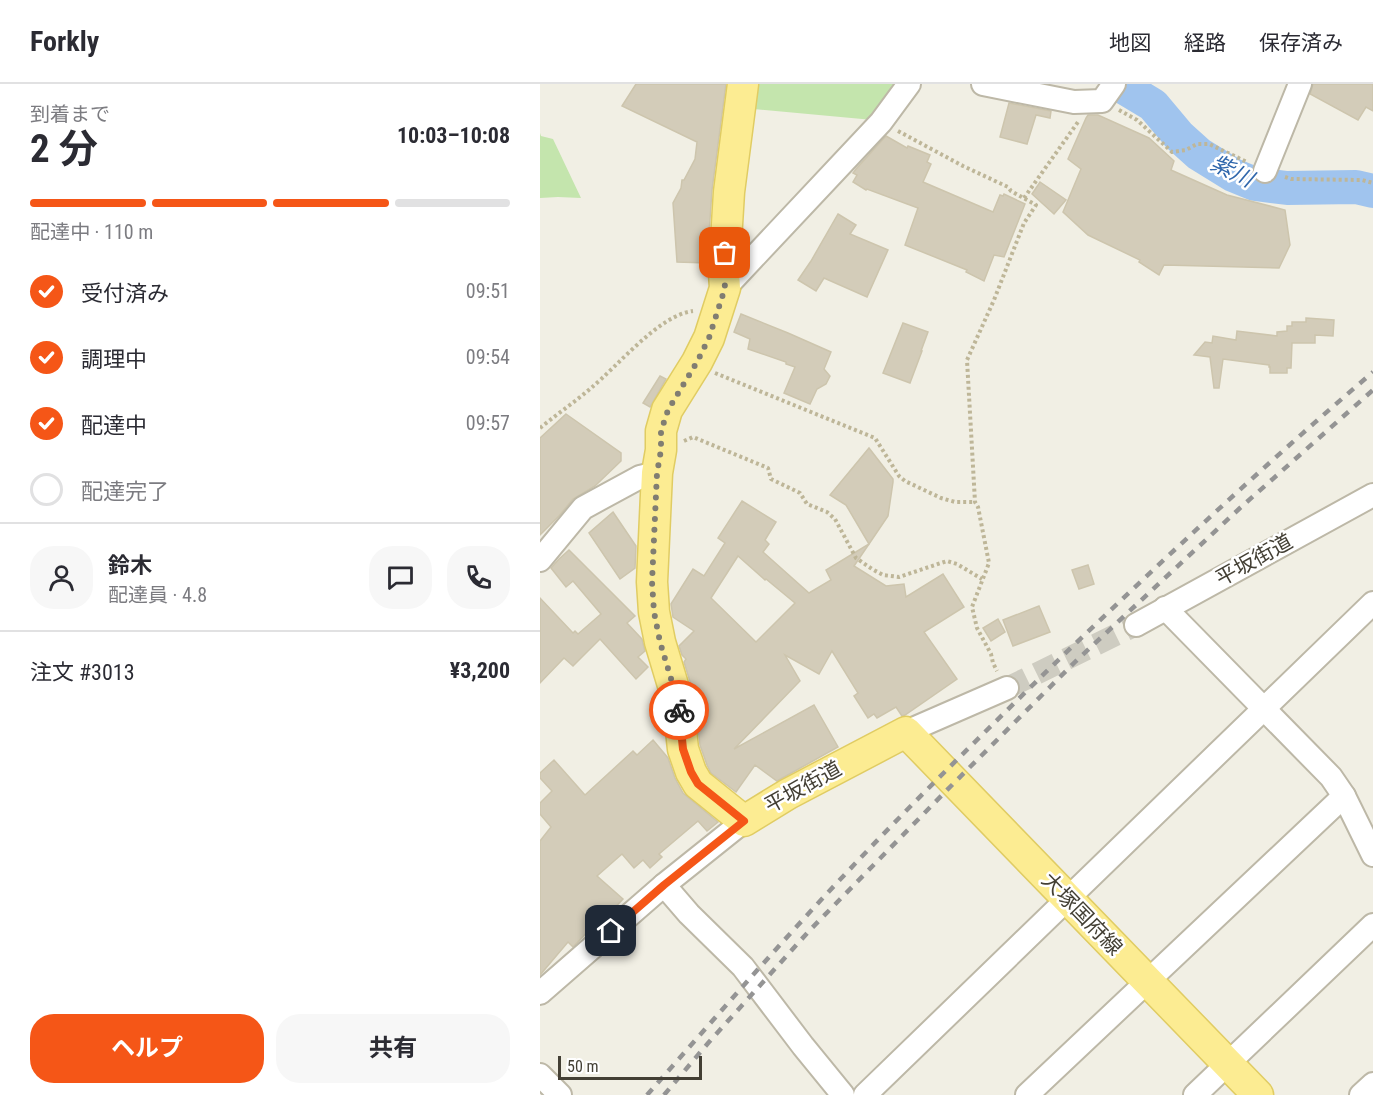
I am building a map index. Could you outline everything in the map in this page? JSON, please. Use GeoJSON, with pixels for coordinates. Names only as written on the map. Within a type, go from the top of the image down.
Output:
{"type":"FeatureCollection","features":[{"type":"Feature","properties":{"kind":"main road"},"geometry":{"type":"LineString","coordinates":[[743,84],[729,192],[721,300],[709,338],[668,410],[661,431],[652,582],[654,612],[660,642],[678,702],[683,749],[691,772],[698,784],[744,821]]}},
{"type":"Feature","properties":{"kind":"main road","name":"平坂街道"},"geometry":{"type":"LineString","coordinates":[[744,821],[788,794],[906,732]]}},
{"type":"Feature","properties":{"kind":"main road","name":"大塚国府線"},"geometry":{"type":"LineString","coordinates":[[906,732],[1258,1095]]}},
{"type":"Feature","properties":{"kind":"street"},"geometry":{"type":"LineString","coordinates":[[721,300],[881,122],[909,84]]}},
{"type":"Feature","properties":{"kind":"street"},"geometry":{"type":"LineString","coordinates":[[983,84],[1074,102],[1105,93]]}},
{"type":"Feature","properties":{"kind":"street"},"geometry":{"type":"LineString","coordinates":[[1265,171],[1300,84]]}},
{"type":"Feature","properties":{"kind":"street"},"geometry":{"type":"LineString","coordinates":[[540,560],[583,508],[640,477],[659,462]]}},
{"type":"Feature","properties":{"kind":"street","name":"平坂街道"},"geometry":{"type":"LineString","coordinates":[[1136,625],[1373,495]]}},
{"type":"Feature","properties":{"kind":"street"},"geometry":{"type":"LineString","coordinates":[[865,1095],[1373,603]]}},
{"type":"Feature","properties":{"kind":"street"},"geometry":{"type":"LineString","coordinates":[[1165,608],[1331,777],[1344,796],[1373,855]]}},
{"type":"Feature","properties":{"kind":"street","name":"平坂街道"},"geometry":{"type":"LineString","coordinates":[[906,732],[1007,688]]}},
{"type":"Feature","properties":{"kind":"street"},"geometry":{"type":"LineString","coordinates":[[1027,1095],[1344,796]]}},
{"type":"Feature","properties":{"kind":"street","name":"平坂街道"},"geometry":{"type":"LineString","coordinates":[[540,993],[664,885],[744,821]]}},
{"type":"Feature","properties":{"kind":"street"},"geometry":{"type":"LineString","coordinates":[[664,885],[689,914],[743,967],[843,1095]]}},
{"type":"Feature","properties":{"kind":"street"},"geometry":{"type":"LineString","coordinates":[[1195,1095],[1373,925]]}},
{"type":"Feature","properties":{"kind":"street"},"geometry":{"type":"LineString","coordinates":[[540,1075],[560,1095]]}},
{"type":"Feature","properties":{"kind":"street"},"geometry":{"type":"LineString","coordinates":[[1361,1095],[1373,1084]]}},
{"type":"Feature","properties":{"kind":"path"},"geometry":{"type":"LineString","coordinates":[[1024,198],[1105,93],[1172,152],[1186,150],[1197,144],[1209,144],[1265,171],[1292,179],[1362,180],[1373,183]]}},
{"type":"Feature","properties":{"kind":"path"},"geometry":{"type":"LineString","coordinates":[[881,122],[963,166],[1008,187],[1011,192],[1036,205],[1024,223],[994,300],[967,360],[975,502],[978,507],[989,563],[972,607],[977,628],[1007,688]]}},
{"type":"Feature","properties":{"kind":"path"},"geometry":{"type":"LineString","coordinates":[[540,428],[592,387],[673,316],[687,311],[707,309],[721,300]]}},
{"type":"Feature","properties":{"kind":"path"},"geometry":{"type":"LineString","coordinates":[[697,362],[708,370],[875,438],[899,476],[905,481],[941,498],[955,502],[975,502]]}},
{"type":"Feature","properties":{"kind":"path"},"geometry":{"type":"LineString","coordinates":[[659,462],[693,437],[768,468],[771,479],[800,493],[807,504],[827,512],[835,519],[856,558],[883,575],[899,577],[947,561],[957,564],[982,579]]}},
{"type":"Feature","properties":{"kind":"green space"},"geometry":{"type":"Polygon","coordinates":[[[747,84],[898,84],[873,120],[743,108],[747,84]]]}},
{"type":"Feature","properties":{"kind":"green space"},"geometry":{"type":"Polygon","coordinates":[[[540,133],[541,136],[553,139],[581,198],[540,198],[540,133]]]}},
{"type":"Feature","properties":{"kind":"building"},"geometry":{"type":"Polygon","coordinates":[[[636,84],[726,84],[712,190],[707,263],[677,262],[673,203],[681,188],[682,180],[695,159],[697,142],[622,106],[636,84]]]}},
{"type":"Feature","properties":{"kind":"building"},"geometry":{"type":"Polygon","coordinates":[[[1313,84],[1373,84],[1373,111],[1366,107],[1358,120],[1310,94],[1313,84]]]}},
{"type":"Feature","properties":{"kind":"building"},"geometry":{"type":"Polygon","coordinates":[[[1009,103],[1051,111],[1050,118],[1036,115],[1027,144],[1000,137],[1009,103]]]}},
{"type":"Feature","properties":{"kind":"building"},"geometry":{"type":"Polygon","coordinates":[[[1088,115],[1098,115],[1149,138],[1174,161],[1171,170],[1227,195],[1285,210],[1290,245],[1279,268],[1164,265],[1159,275],[1139,262],[1140,260],[1088,235],[1063,212],[1081,169],[1068,159],[1088,115]]]}},
{"type":"Feature","properties":{"kind":"building"},"geometry":{"type":"Polygon","coordinates":[[[886,136],[907,148],[908,146],[930,155],[927,162],[931,164],[923,182],[993,212],[1000,195],[1004,194],[1025,204],[1004,257],[994,255],[984,281],[966,272],[967,270],[905,245],[918,208],[866,190],[853,182],[857,175],[853,173],[886,136]]]}},
{"type":"Feature","properties":{"kind":"building"},"geometry":{"type":"Polygon","coordinates":[[[1040,182],[1066,200],[1054,214],[1032,194],[1040,182]]]}},
{"type":"Feature","properties":{"kind":"building"},"geometry":{"type":"Polygon","coordinates":[[[838,214],[856,225],[850,234],[888,250],[867,297],[824,278],[816,291],[798,280],[838,214]]]}},
{"type":"Feature","properties":{"kind":"building"},"geometry":{"type":"Polygon","coordinates":[[[741,314],[831,352],[824,369],[830,376],[826,384],[817,389],[810,404],[784,393],[795,367],[748,349],[750,339],[734,332],[741,314]]]}},
{"type":"Feature","properties":{"kind":"building"},"geometry":{"type":"Polygon","coordinates":[[[1306,318],[1334,320],[1333,336],[1315,335],[1315,343],[1292,343],[1291,368],[1287,368],[1287,373],[1270,373],[1269,365],[1223,359],[1219,388],[1214,388],[1210,357],[1194,355],[1205,342],[1212,343],[1213,336],[1236,340],[1237,331],[1277,336],[1277,332],[1287,331],[1287,326],[1292,326],[1292,322],[1306,322],[1306,318]]]}},
{"type":"Feature","properties":{"kind":"building"},"geometry":{"type":"Polygon","coordinates":[[[903,323],[928,332],[910,383],[883,373],[903,323]]]}},
{"type":"Feature","properties":{"kind":"building"},"geometry":{"type":"Polygon","coordinates":[[[660,376],[666,379],[650,407],[643,403],[660,376]]]}},
{"type":"Feature","properties":{"kind":"building"},"geometry":{"type":"Polygon","coordinates":[[[566,414],[621,453],[621,461],[595,486],[573,499],[540,535],[540,438],[566,414]]]}},
{"type":"Feature","properties":{"kind":"building"},"geometry":{"type":"Polygon","coordinates":[[[869,448],[893,482],[888,516],[869,544],[846,505],[830,495],[869,448]]]}},
{"type":"Feature","properties":{"kind":"building"},"geometry":{"type":"Polygon","coordinates":[[[742,501],[776,522],[765,540],[769,544],[763,552],[809,593],[831,580],[826,570],[869,544],[854,566],[886,586],[904,584],[906,597],[943,574],[964,607],[924,632],[957,679],[905,715],[902,716],[896,707],[877,718],[874,714],[868,718],[854,696],[858,693],[832,651],[819,674],[785,655],[800,681],[734,749],[814,705],[838,747],[777,781],[755,765],[736,792],[711,773],[700,745],[696,710],[701,705],[695,698],[684,662],[686,659],[679,646],[694,631],[673,617],[671,604],[693,569],[704,576],[725,543],[718,538],[742,501]],[[738,556],[711,598],[756,642],[795,603],[738,556]]]}},
{"type":"Feature","properties":{"kind":"building"},"geometry":{"type":"Polygon","coordinates":[[[613,512],[636,546],[635,568],[620,579],[589,533],[613,512]]]}},
{"type":"Feature","properties":{"kind":"building"},"geometry":{"type":"Polygon","coordinates":[[[569,550],[635,616],[627,623],[642,639],[645,651],[638,657],[648,667],[636,679],[600,639],[573,666],[564,658],[540,683],[540,598],[573,633],[575,631],[578,634],[601,614],[573,581],[566,587],[551,568],[569,550]]]}},
{"type":"Feature","properties":{"kind":"building"},"geometry":{"type":"Polygon","coordinates":[[[1088,565],[1094,584],[1079,589],[1072,570],[1088,565]]]}},
{"type":"Feature","properties":{"kind":"building"},"geometry":{"type":"Polygon","coordinates":[[[1039,606],[1050,632],[1013,646],[1003,620],[1039,606]]]}},
{"type":"Feature","properties":{"kind":"building"},"geometry":{"type":"Polygon","coordinates":[[[998,619],[1005,632],[991,641],[983,628],[998,619]]]}},
{"type":"Feature","properties":{"kind":"building"},"geometry":{"type":"Polygon","coordinates":[[[653,740],[668,758],[683,793],[718,822],[707,831],[698,821],[659,854],[662,857],[650,868],[643,860],[634,868],[622,854],[597,876],[623,899],[573,947],[568,942],[540,975],[540,841],[551,827],[540,814],[540,803],[552,791],[540,778],[540,773],[554,760],[585,795],[633,751],[637,755],[653,740]]]}},
{"type":"Feature","properties":{"kind":"waterway","name":"紫川"},"geometry":{"type":"LineString","coordinates":[[1118,84],[1153,105],[1179,136],[1199,154],[1233,175],[1255,184],[1287,188],[1356,187],[1373,191]]}},
{"type":"Feature","properties":{"kind":"tunnel"},"geometry":{"type":"LineString","coordinates":[[1007,688],[1136,625]]}},
{"type":"Feature","properties":{"kind":"railway"},"geometry":{"type":"LineString","coordinates":[[647,1095],[824,897],[949,767],[1169,555],[1290,444],[1373,372]]}},
{"type":"Feature","properties":{"kind":"railway"},"geometry":{"type":"LineString","coordinates":[[664,1095],[809,931],[1076,661],[1240,508],[1373,390]]}},
{"type":"Feature","properties":{"kind":"way so far"},"geometry":{"type":"LineString","coordinates":[[679,710],[660,642],[654,612],[652,582],[661,431],[668,410],[709,338],[725,288],[725,253]]}},
{"type":"Feature","properties":{"kind":"route"},"geometry":{"type":"LineString","coordinates":[[611,931],[744,821],[698,784],[683,749],[679,710]]}}]}
